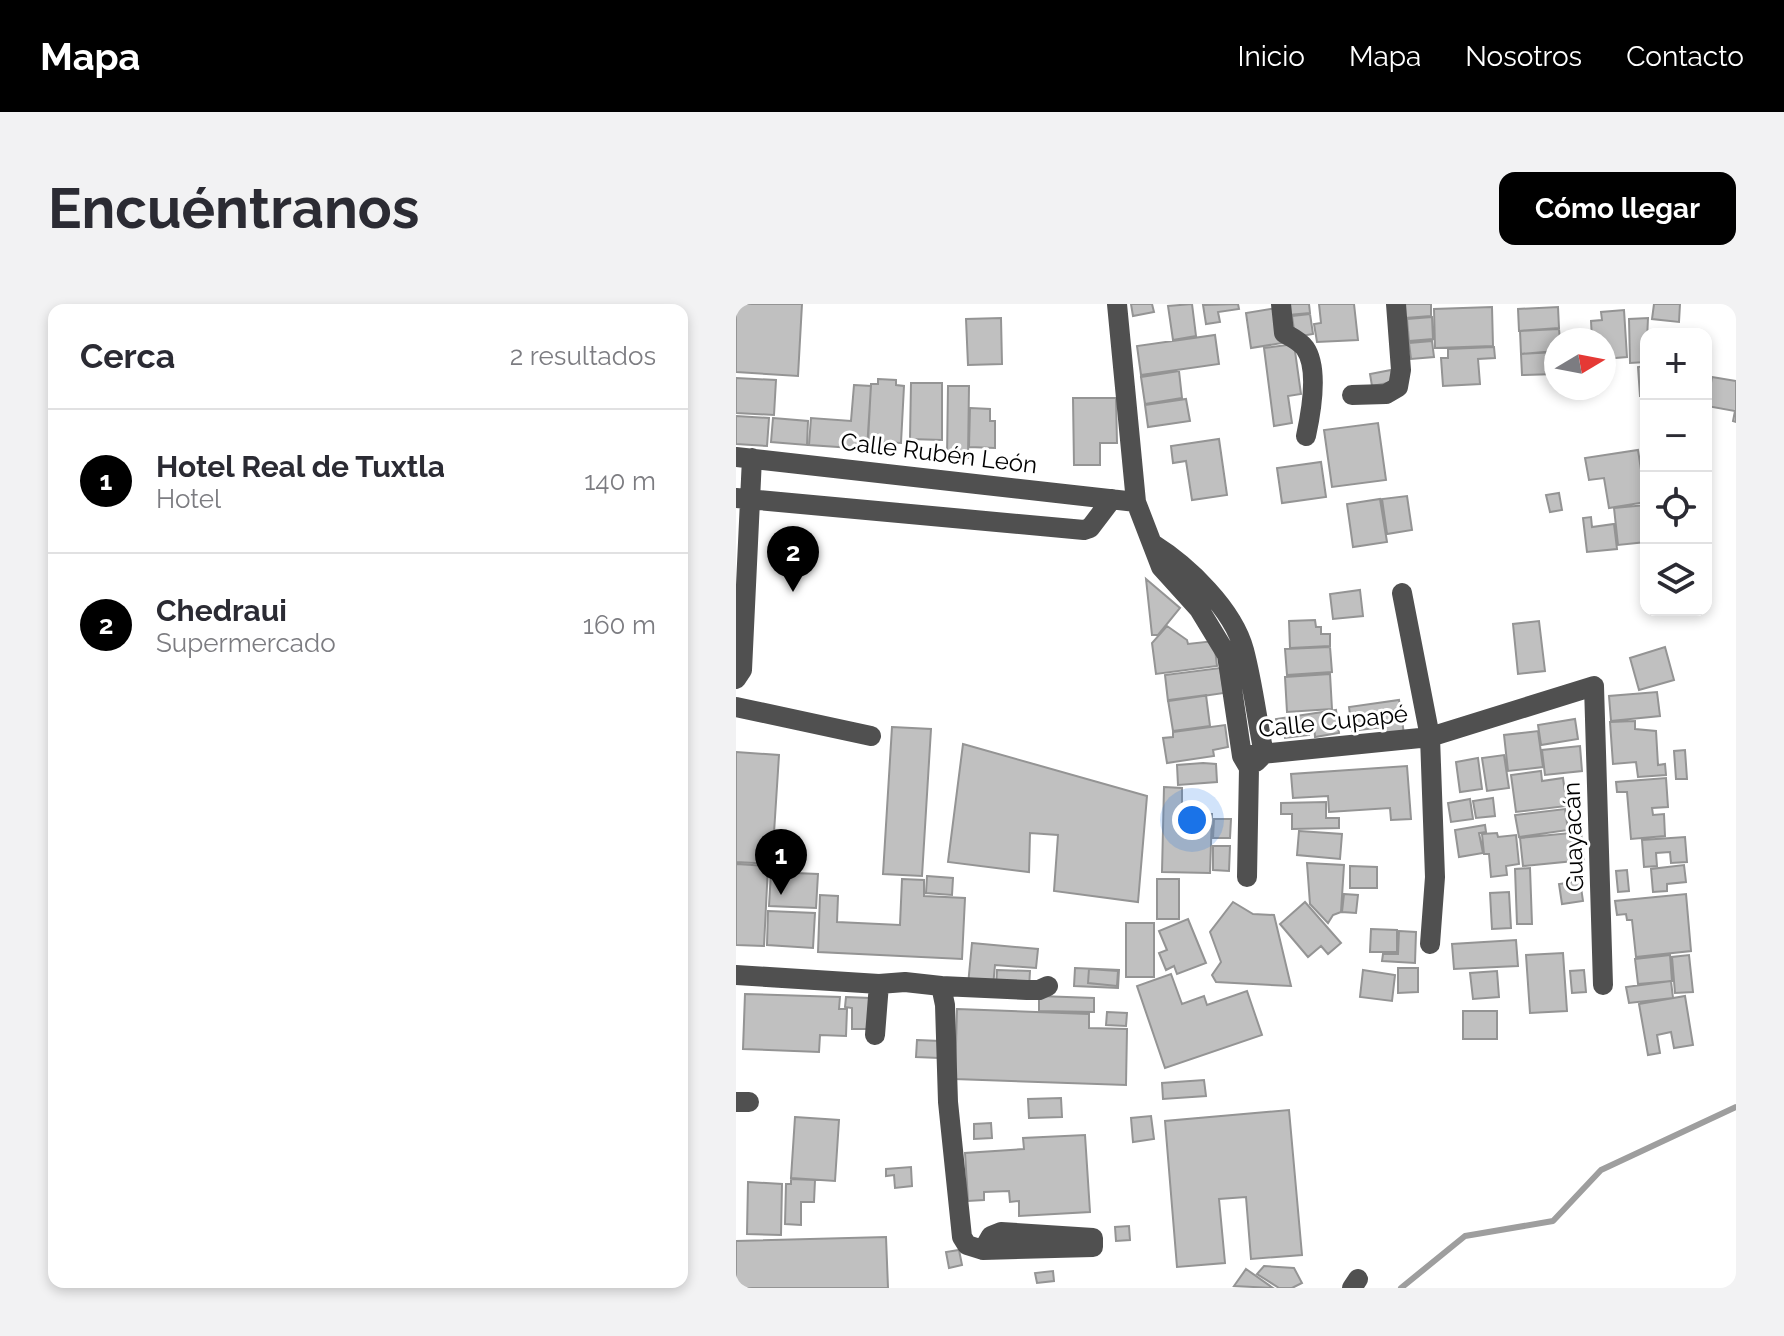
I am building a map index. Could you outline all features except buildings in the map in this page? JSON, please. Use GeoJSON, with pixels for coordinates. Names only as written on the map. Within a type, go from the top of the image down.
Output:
{"type":"FeatureCollection","features":[{"type":"Feature","properties":{"kind":"street"},"geometry":{"type":"LineString","coordinates":[[1117,304],[1136,502],[1161,567],[1199,609],[1227,655],[1251,760],[1247,877]]}},
{"type":"Feature","properties":{"kind":"street"},"geometry":{"type":"LineString","coordinates":[[1281,304],[1284,333],[1307,350],[1313,387],[1306,436]]}},
{"type":"Feature","properties":{"kind":"street"},"geometry":{"type":"LineString","coordinates":[[1352,395],[1386,394],[1398,387],[1401,370],[1396,304]]}},
{"type":"Feature","properties":{"kind":"street"},"geometry":{"type":"LineString","coordinates":[[736,679],[742,670],[744,457]]}},
{"type":"Feature","properties":{"kind":"street","name":"Calle Rubén León"},"geometry":{"type":"LineString","coordinates":[[744,457],[1136,502]]}},
{"type":"Feature","properties":{"kind":"street"},"geometry":{"type":"LineString","coordinates":[[743,498],[1084,530],[1090,528],[1112,499]]}},
{"type":"Feature","properties":{"kind":"street"},"geometry":{"type":"LineString","coordinates":[[1402,593],[1430,737],[1435,877],[1430,944]]}},
{"type":"Feature","properties":{"kind":"street","name":"Calle Cupapé"},"geometry":{"type":"LineString","coordinates":[[1251,760],[1430,737],[1594,686]]}},
{"type":"Feature","properties":{"kind":"street","name":"Guayacán"},"geometry":{"type":"LineString","coordinates":[[1594,686],[1603,985]]}},
{"type":"Feature","properties":{"kind":"street"},"geometry":{"type":"LineString","coordinates":[[736,707],[871,736]]}},
{"type":"Feature","properties":{"kind":"street"},"geometry":{"type":"LineString","coordinates":[[736,975],[1027,990],[1048,986]]}},
{"type":"Feature","properties":{"kind":"street"},"geometry":{"type":"LineString","coordinates":[[875,1035],[879,984]]}},
{"type":"Feature","properties":{"kind":"street"},"geometry":{"type":"LineString","coordinates":[[941,986],[945,1005],[948,1102],[962,1237],[967,1245],[983,1250]]}},
{"type":"Feature","properties":{"kind":"waterway"},"geometry":{"type":"LineString","coordinates":[[1401,1288],[1465,1236],[1553,1221],[1601,1170],[1736,1107]]}},
{"type":"Feature","properties":{"kind":"place","name":"Chedraui"},"geometry":{"type":"Point","coordinates":[793,592]}},
{"type":"Feature","properties":{"kind":"place","name":"Hotel Real de Tuxtla"},"geometry":{"type":"Point","coordinates":[781,895]}}]}
